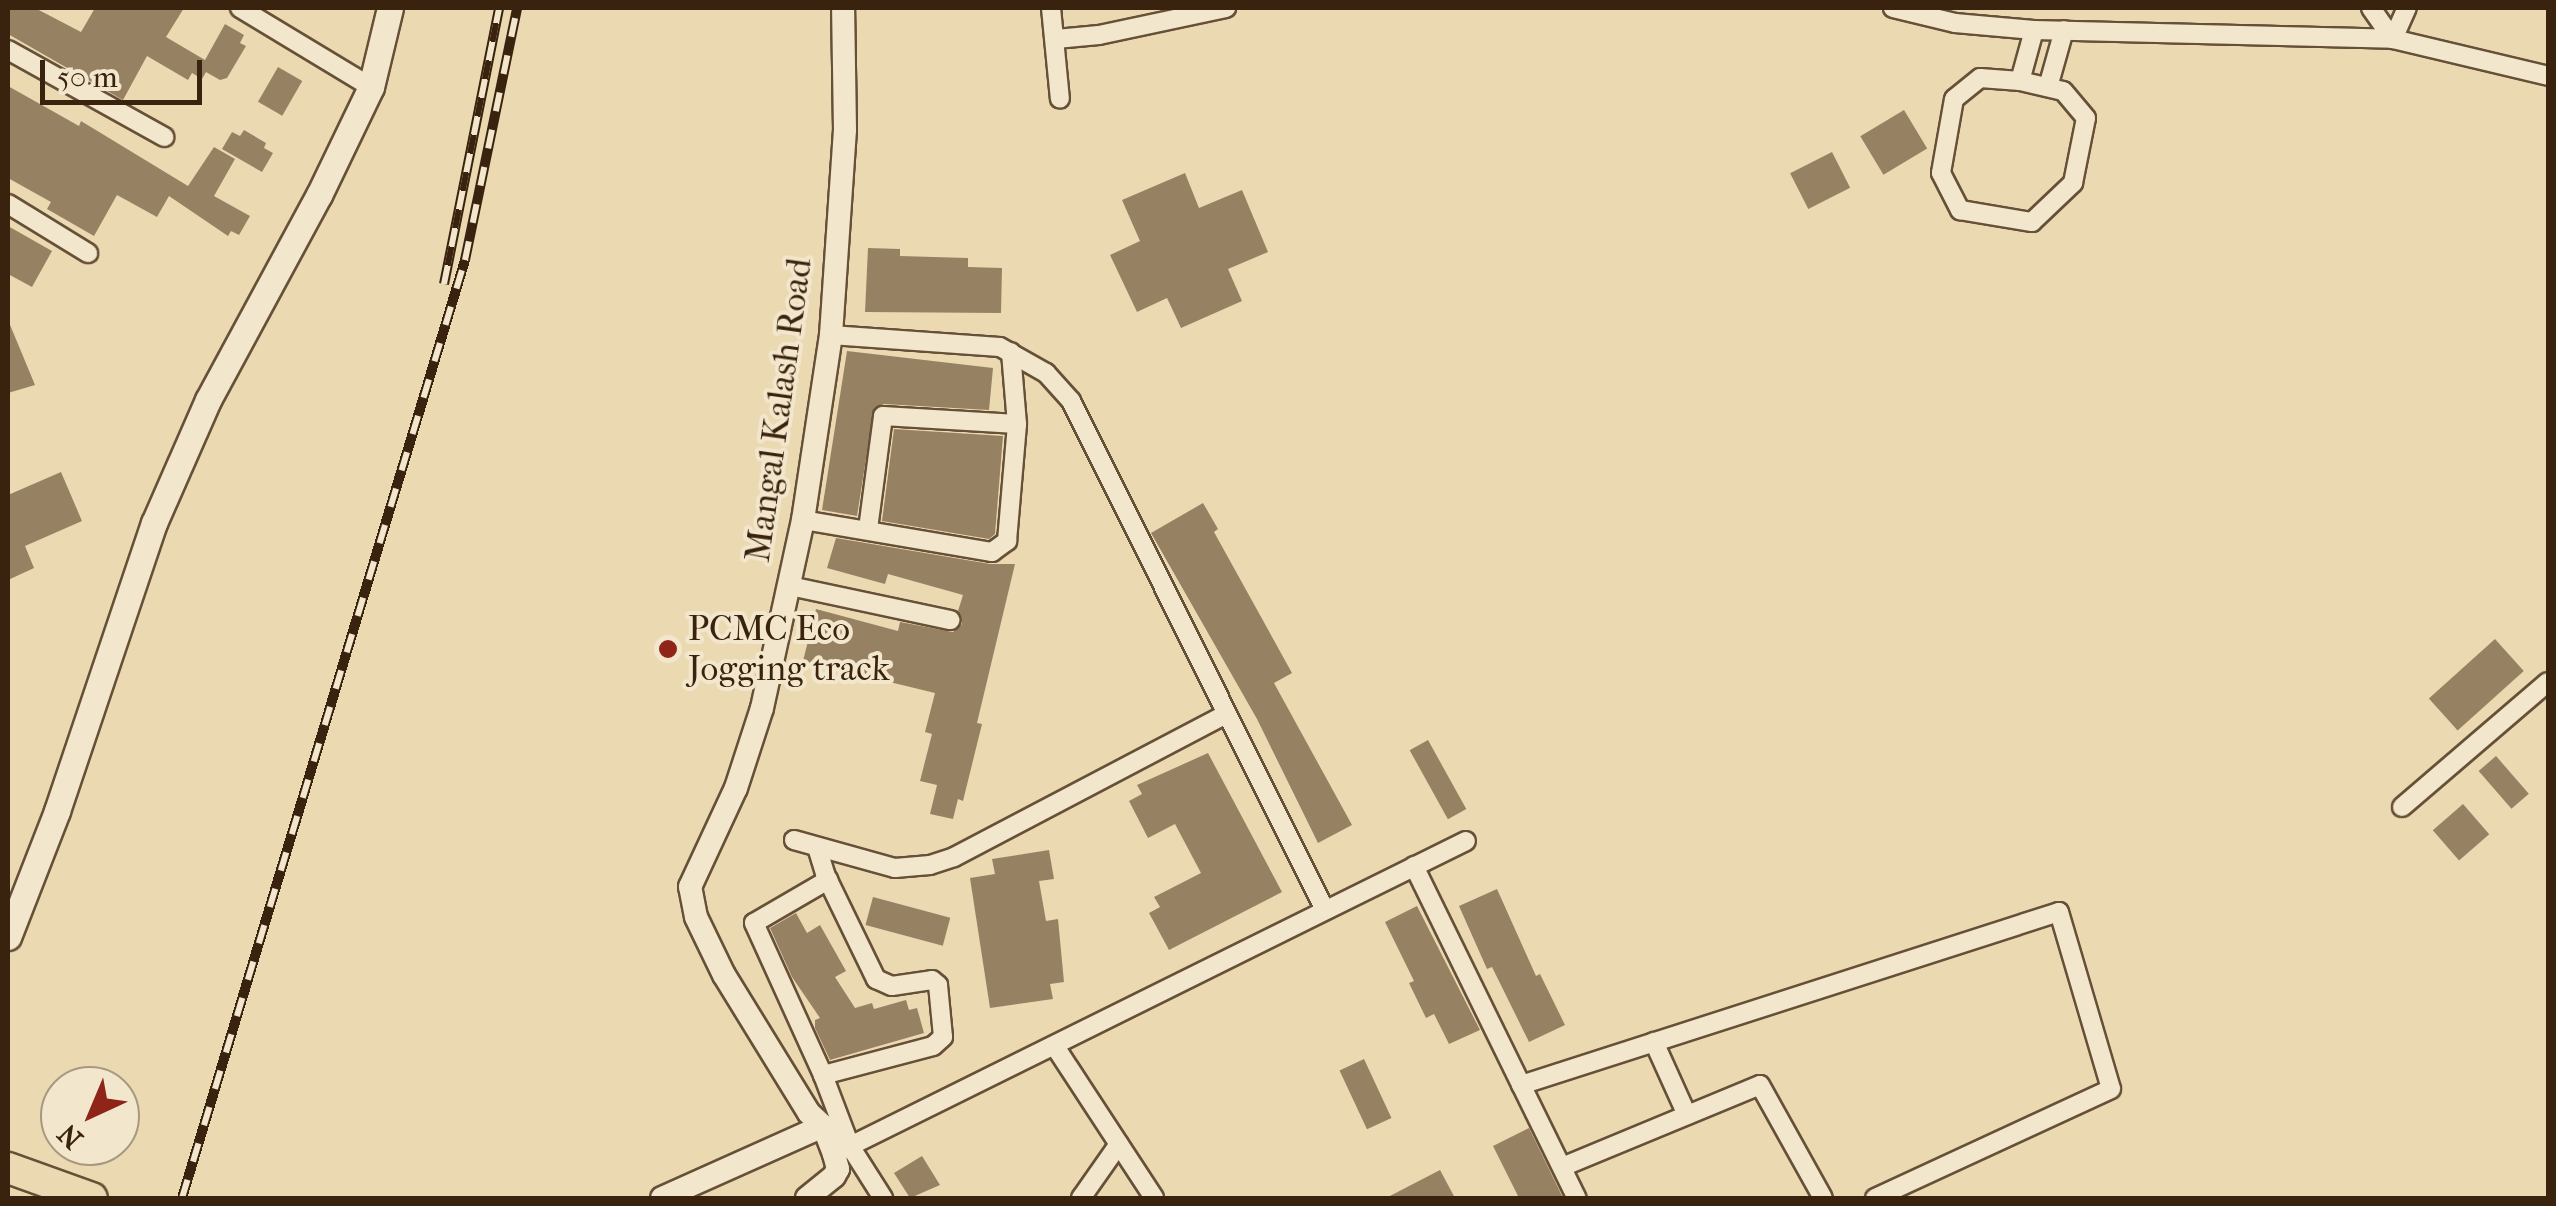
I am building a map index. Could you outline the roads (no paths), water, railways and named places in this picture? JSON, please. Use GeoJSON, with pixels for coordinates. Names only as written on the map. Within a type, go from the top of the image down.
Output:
{"type":"FeatureCollection","features":[{"type":"Feature","properties":{"kind":"main road"},"geometry":{"type":"LineString","coordinates":[[8,937],[57,811],[154,523],[208,400],[318,196],[371,87],[390,8]]}},
{"type":"Feature","properties":{"kind":"main road"},"geometry":{"type":"LineString","coordinates":[[8,1168],[92,1198]]}},
{"type":"Feature","properties":{"kind":"street"},"geometry":{"type":"LineString","coordinates":[[240,8],[371,87]]}},
{"type":"Feature","properties":{"kind":"street","name":"Mangal Kalash Road"},"geometry":{"type":"LineString","coordinates":[[842,1150],[810,1112],[724,974],[696,917],[690,887],[748,755],[804,520],[831,335],[845,130],[843,8]]}},
{"type":"Feature","properties":{"kind":"street"},"geometry":{"type":"LineString","coordinates":[[1051,8],[1060,99]]}},
{"type":"Feature","properties":{"kind":"street"},"geometry":{"type":"LineString","coordinates":[[1056,39],[1099,35],[1226,8]]}},
{"type":"Feature","properties":{"kind":"street"},"geometry":{"type":"LineString","coordinates":[[1893,8],[1955,22],[2034,30],[2393,38],[2548,76]]}},
{"type":"Feature","properties":{"kind":"street"},"geometry":{"type":"LineString","coordinates":[[2371,8],[2393,38]]}},
{"type":"Feature","properties":{"kind":"street"},"geometry":{"type":"LineString","coordinates":[[2393,38],[2407,8]]}},
{"type":"Feature","properties":{"kind":"street"},"geometry":{"type":"LineString","coordinates":[[2020,81],[2034,30]]}},
{"type":"Feature","properties":{"kind":"street"},"geometry":{"type":"LineString","coordinates":[[2048,87],[2064,30]]}},
{"type":"Feature","properties":{"kind":"street"},"geometry":{"type":"LineString","coordinates":[[8,50],[164,137]]}},
{"type":"Feature","properties":{"kind":"street"},"geometry":{"type":"LineString","coordinates":[[1980,78],[2020,81],[2063,91],[2086,118],[2072,183],[2032,222],[1960,210],[1940,173],[1954,99],[1980,78]]}},
{"type":"Feature","properties":{"kind":"street"},"geometry":{"type":"LineString","coordinates":[[8,204],[88,253]]}},
{"type":"Feature","properties":{"kind":"street"},"geometry":{"type":"LineString","coordinates":[[831,335],[1000,348],[1046,373],[1072,401],[1326,910]]}},
{"type":"Feature","properties":{"kind":"street"},"geometry":{"type":"LineString","coordinates":[[804,520],[992,552],[1000,549],[1007,541],[1017,424],[1011,352]]}},
{"type":"Feature","properties":{"kind":"street"},"geometry":{"type":"LineString","coordinates":[[868,529],[883,416],[1017,424]]}},
{"type":"Feature","properties":{"kind":"street"},"geometry":{"type":"LineString","coordinates":[[790,586],[950,620]]}},
{"type":"Feature","properties":{"kind":"street"},"geometry":{"type":"LineString","coordinates":[[2402,807],[2548,682]]}},
{"type":"Feature","properties":{"kind":"street"},"geometry":{"type":"LineString","coordinates":[[794,840],[894,868],[930,865],[954,857],[1226,714]]}},
{"type":"Feature","properties":{"kind":"street"},"geometry":{"type":"LineString","coordinates":[[842,1150],[1056,1048],[1466,841]]}},
{"type":"Feature","properties":{"kind":"street"},"geometry":{"type":"LineString","coordinates":[[818,847],[828,880],[876,980],[892,986],[932,980],[938,985],[944,1037],[934,1046],[823,1075]]}},
{"type":"Feature","properties":{"kind":"street"},"geometry":{"type":"LineString","coordinates":[[1414,866],[1577,1198]]}},
{"type":"Feature","properties":{"kind":"street"},"geometry":{"type":"LineString","coordinates":[[807,1198],[834,1176],[842,1150],[823,1075],[754,923],[828,880]]}},
{"type":"Feature","properties":{"kind":"street"},"geometry":{"type":"LineString","coordinates":[[1521,1085],[2059,912],[2112,1090],[1875,1198]]}},
{"type":"Feature","properties":{"kind":"street"},"geometry":{"type":"LineString","coordinates":[[1654,1042],[1687,1115]]}},
{"type":"Feature","properties":{"kind":"street"},"geometry":{"type":"LineString","coordinates":[[1056,1048],[1154,1198]]}},
{"type":"Feature","properties":{"kind":"street"},"geometry":{"type":"LineString","coordinates":[[1562,1167],[1760,1086],[1823,1198]]}},
{"type":"Feature","properties":{"kind":"street"},"geometry":{"type":"LineString","coordinates":[[662,1198],[823,1126]]}},
{"type":"Feature","properties":{"kind":"street"},"geometry":{"type":"LineString","coordinates":[[1081,1198],[1118,1144]]}},
{"type":"Feature","properties":{"kind":"street"},"geometry":{"type":"LineString","coordinates":[[842,1150],[883,1198]]}},
{"type":"Feature","properties":{"kind":"railway"},"geometry":{"type":"LineString","coordinates":[[444,284],[499,8]]}},
{"type":"Feature","properties":{"kind":"railway"},"geometry":{"type":"LineString","coordinates":[[182,1198],[465,260],[517,8]]}},
{"type":"Feature","properties":{"kind":"place","name":"PCMC Eco Jogging track"},"geometry":{"type":"Point","coordinates":[668,649]}}]}
